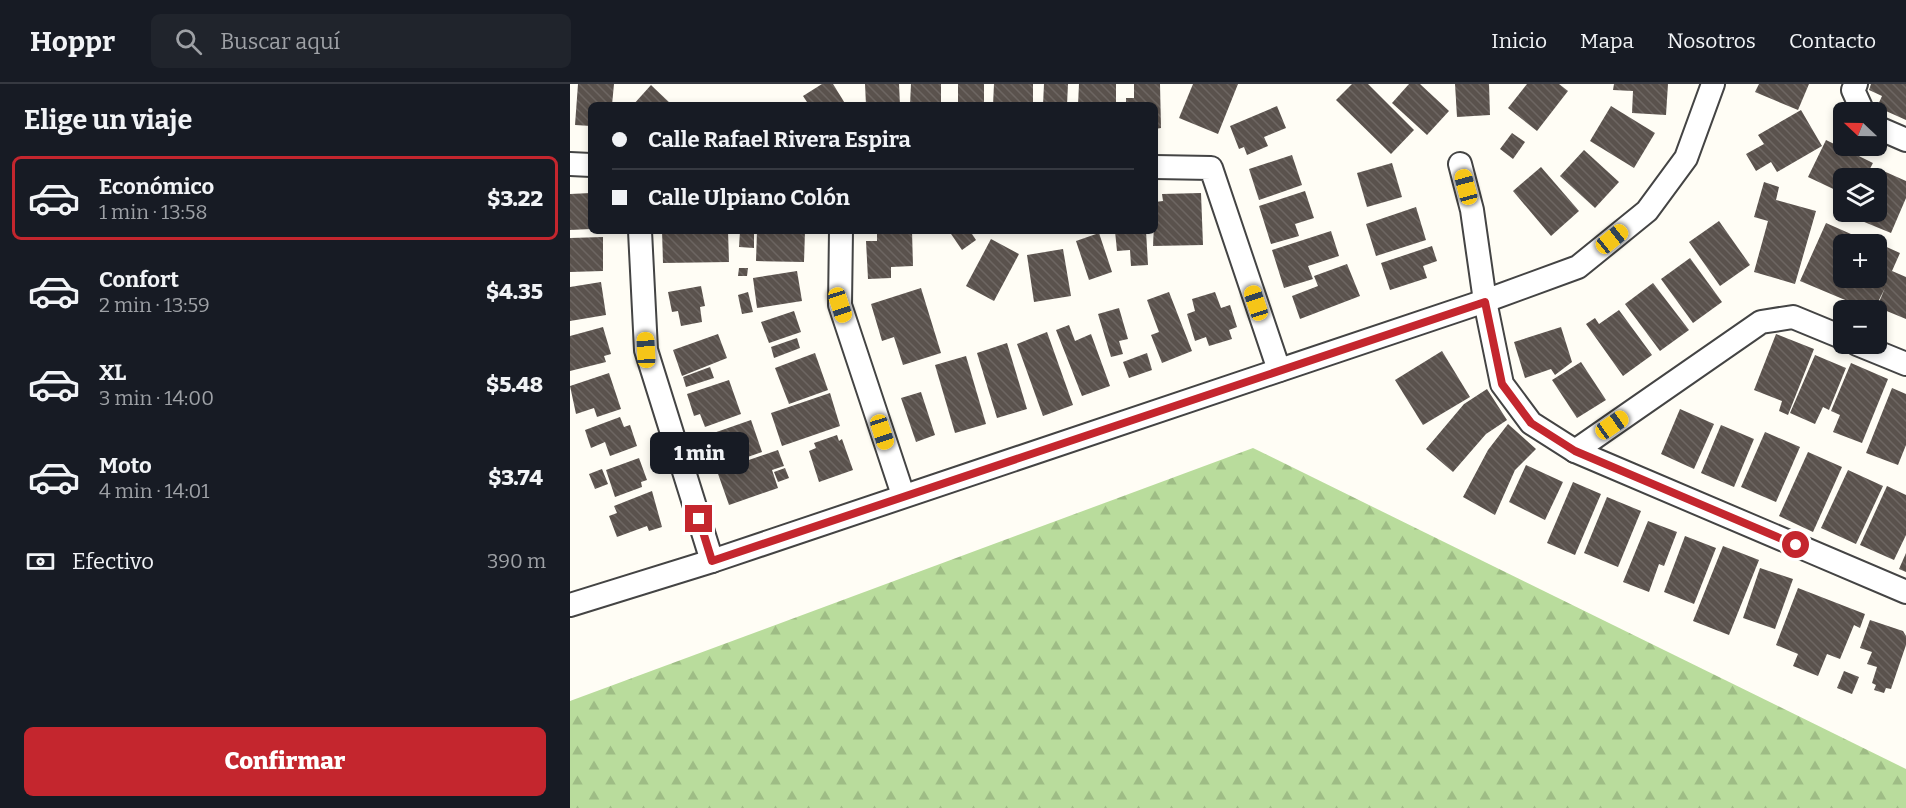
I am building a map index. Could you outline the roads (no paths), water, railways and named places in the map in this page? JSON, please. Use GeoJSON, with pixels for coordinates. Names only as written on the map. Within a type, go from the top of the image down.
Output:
{"type":"FeatureCollection","features":[{"type":"Feature","properties":{"kind":"street"},"geometry":{"type":"LineString","coordinates":[[570,605],[712,561],[903,495],[1485,302],[1578,267],[1647,211],[1686,158],[1713,84]]}},
{"type":"Feature","properties":{"kind":"street"},"geometry":{"type":"LineString","coordinates":[[1856,84],[1853,90],[1858,102]]}},
{"type":"Feature","properties":{"kind":"street"},"geometry":{"type":"LineString","coordinates":[[1887,132],[1906,140]]}},
{"type":"Feature","properties":{"kind":"street"},"geometry":{"type":"LineString","coordinates":[[570,164],[588,165]]}},
{"type":"Feature","properties":{"kind":"street"},"geometry":{"type":"LineString","coordinates":[[1460,164],[1472,210],[1485,302],[1502,384],[1531,423],[1575,451],[1906,592]]}},
{"type":"Feature","properties":{"kind":"street"},"geometry":{"type":"LineString","coordinates":[[1158,167],[1211,168],[1279,370]]}},
{"type":"Feature","properties":{"kind":"street"},"geometry":{"type":"LineString","coordinates":[[640,234],[646,350],[712,561]]}},
{"type":"Feature","properties":{"kind":"street"},"geometry":{"type":"LineString","coordinates":[[841,234],[840,305],[903,495]]}},
{"type":"Feature","properties":{"kind":"street"},"geometry":{"type":"LineString","coordinates":[[1575,451],[1761,322],[1793,317],[1833,333]]}},
{"type":"Feature","properties":{"kind":"street"},"geometry":{"type":"LineString","coordinates":[[1882,354],[1906,364]]}}]}
